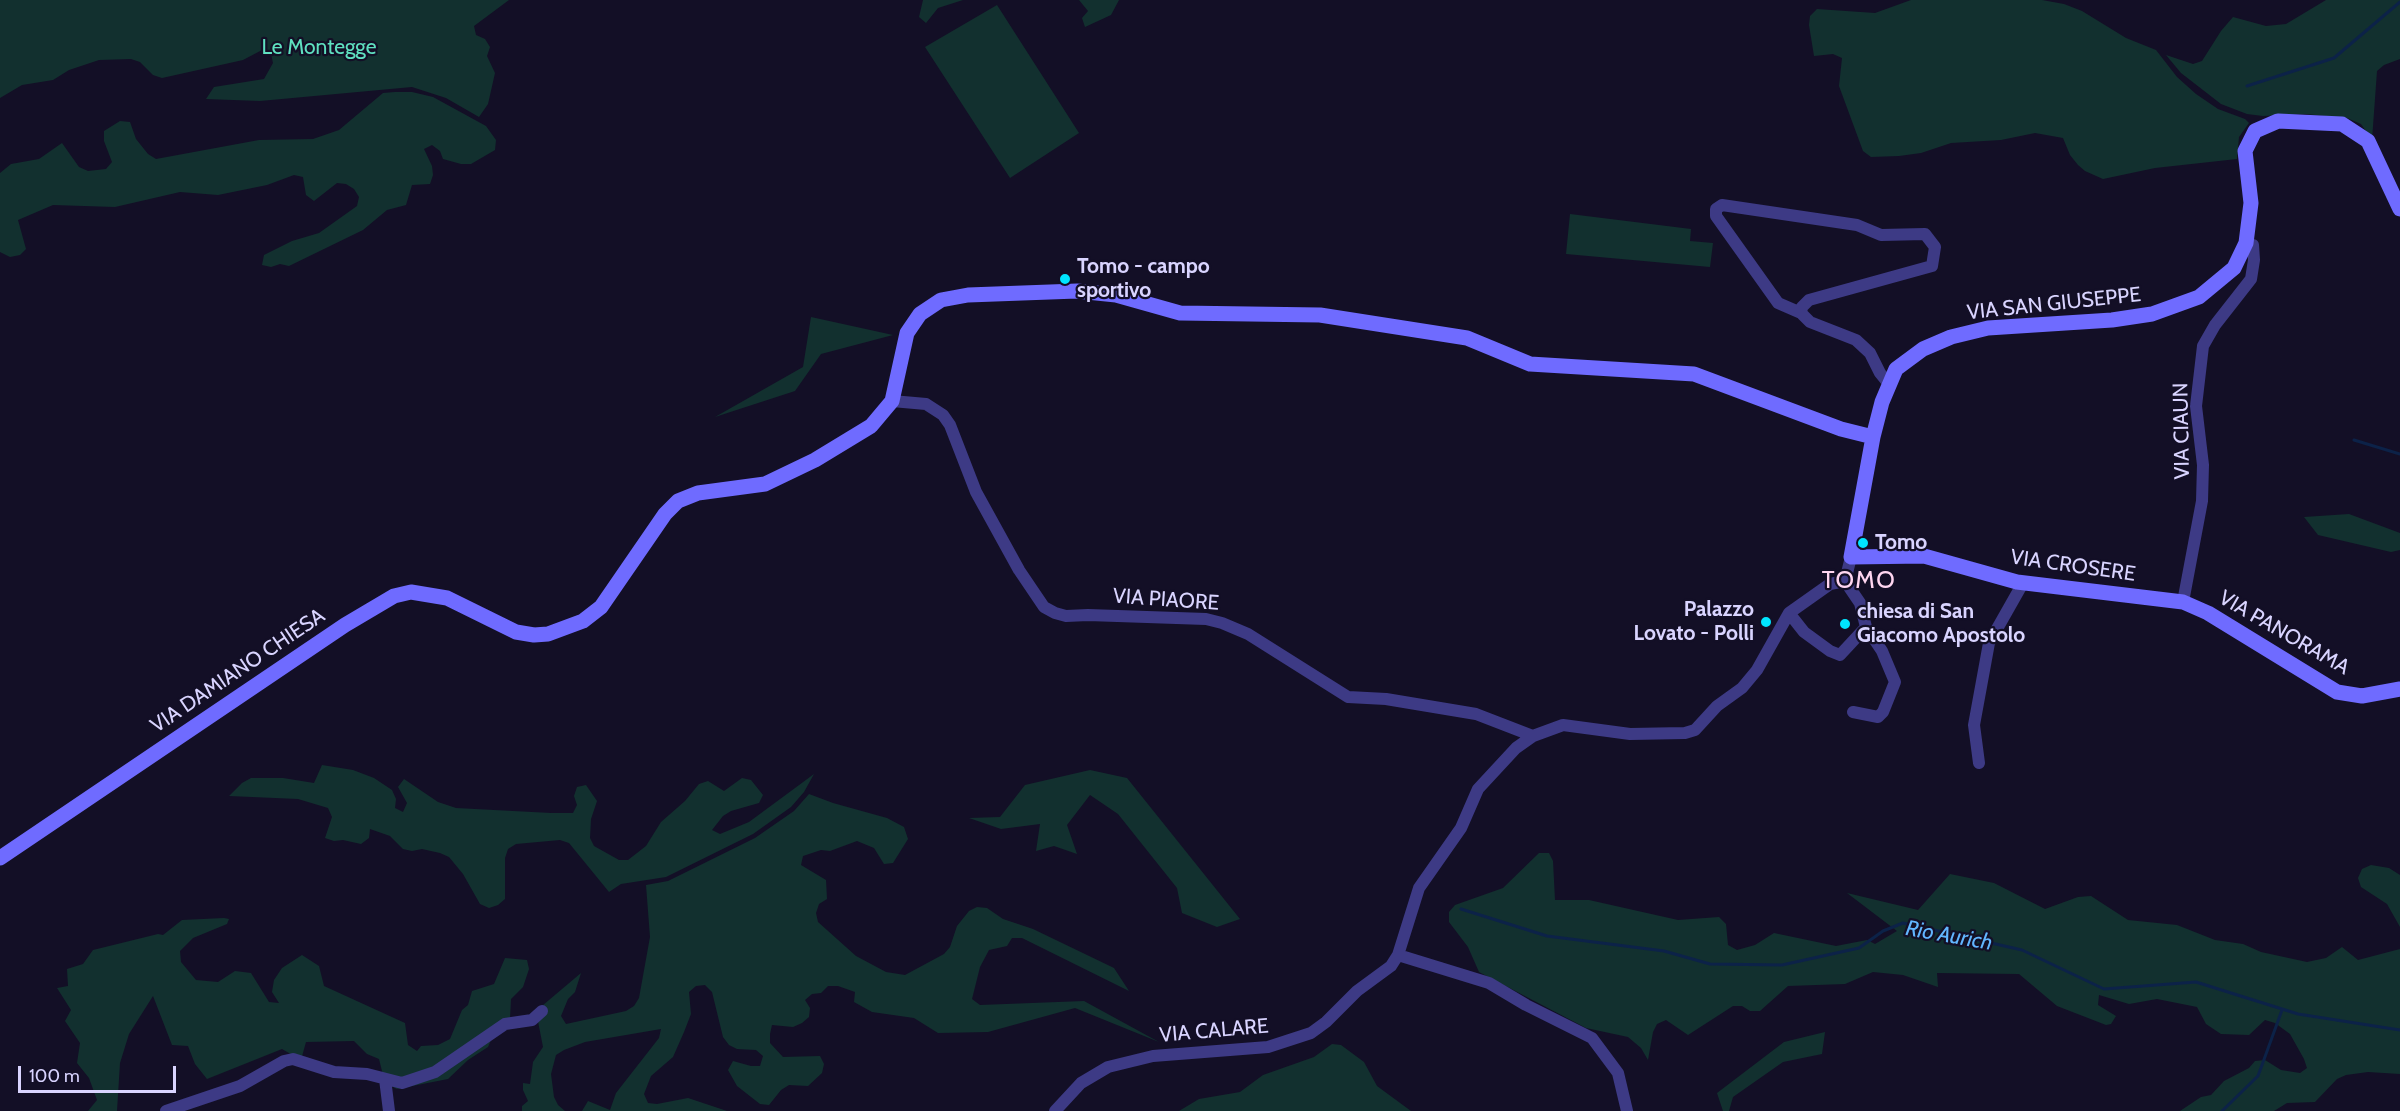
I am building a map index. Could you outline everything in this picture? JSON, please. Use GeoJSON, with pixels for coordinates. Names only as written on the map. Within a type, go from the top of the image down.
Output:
{"type":"FeatureCollection","features":[{"type":"Feature","properties":{"kind":"street","name":"VIA SAN GIUSEPPE"},"geometry":{"type":"LineString","coordinates":[[1851,557],[1874,437],[1896,369],[1923,350],[1952,337],[1988,328],[2112,320],[2152,314],[2199,297],[2234,268],[2246,243],[2251,203],[2246,151],[2255,131],[2278,121],[2342,124],[2368,141],[2400,208]]}},
{"type":"Feature","properties":{"kind":"street"},"geometry":{"type":"LineString","coordinates":[[1801,313],[1802,307],[1809,300],[1932,266],[1935,247],[1924,234],[1881,235],[1857,225],[1722,206],[1716,209],[1716,216],[1778,303],[1801,313],[1822,328],[1856,340],[1870,353],[1880,373],[1890,384]]}},
{"type":"Feature","properties":{"kind":"street","name":"VIA CIAUN"},"geometry":{"type":"LineString","coordinates":[[2183,602],[2199,530],[2202,501],[2203,465],[2196,406],[2203,346],[2215,325],[2251,279],[2254,260],[2253,245],[2246,243]]}},
{"type":"Feature","properties":{"kind":"street"},"geometry":{"type":"LineString","coordinates":[[892,401],[907,333],[920,314],[941,300],[968,295],[1077,291],[1116,296],[1180,313],[1320,315],[1467,338],[1530,364],[1694,374],[1841,429],[1874,437]]}},
{"type":"Feature","properties":{"kind":"street","name":"VIA DAMIANO CHIESA"},"geometry":{"type":"LineString","coordinates":[[0,858],[345,625],[394,596],[411,592],[447,598],[516,632],[534,635],[548,634],[583,621],[601,607],[665,514],[678,501],[698,493],[765,484],[784,476],[871,426],[892,401]]}},
{"type":"Feature","properties":{"kind":"street","name":"VIA PIAORE"},"geometry":{"type":"LineString","coordinates":[[892,401],[926,404],[943,415],[950,425],[976,492],[1019,570],[1044,607],[1055,613],[1066,616],[1206,619],[1222,623],[1248,633],[1348,697],[1386,699],[1476,714],[1533,736]]}},
{"type":"Feature","properties":{"kind":"street","name":"VIA CROSERE"},"geometry":{"type":"LineString","coordinates":[[1851,557],[1924,556],[2023,583],[2183,602]]}},
{"type":"Feature","properties":{"kind":"street"},"geometry":{"type":"LineString","coordinates":[[1851,557],[1845,581],[1860,603],[1866,627],[1882,651],[1895,682],[1893,692],[1878,717],[1853,711]]}},
{"type":"Feature","properties":{"kind":"street"},"geometry":{"type":"LineString","coordinates":[[1627,1111],[1618,1073],[1592,1038],[1526,1005],[1489,982],[1398,955],[1419,888],[1461,828],[1478,789],[1502,760],[1533,736],[1563,725],[1630,734],[1685,733],[1695,730],[1717,706],[1742,688],[1757,670],[1789,613],[1830,584],[1845,581]]}},
{"type":"Feature","properties":{"kind":"street"},"geometry":{"type":"LineString","coordinates":[[1979,763],[1974,725],[1989,643],[2023,583]]}},
{"type":"Feature","properties":{"kind":"street","name":"VIA PANORAMA"},"geometry":{"type":"LineString","coordinates":[[2183,602],[2208,612],[2337,692],[2362,696],[2400,689]]}},
{"type":"Feature","properties":{"kind":"street"},"geometry":{"type":"LineString","coordinates":[[1789,613],[1804,632],[1830,651],[1840,655],[1866,627]]}},
{"type":"Feature","properties":{"kind":"street","name":"VIA CALARE"},"geometry":{"type":"LineString","coordinates":[[1055,1111],[1081,1083],[1108,1067],[1153,1056],[1260,1049],[1311,1033],[1326,1022],[1357,991],[1383,974],[1398,955]]}},
{"type":"Feature","properties":{"kind":"street"},"geometry":{"type":"LineString","coordinates":[[166,1111],[240,1086],[285,1061],[293,1059],[334,1072],[367,1074],[402,1083],[435,1072],[505,1024],[532,1020],[542,1011]]}},
{"type":"Feature","properties":{"kind":"street"},"geometry":{"type":"LineString","coordinates":[[385,1079],[389,1111]]}},
{"type":"Feature","properties":{"kind":"green space","name":"Le Montegge"},"geometry":{"type":"Polygon","coordinates":[[[0,0],[509,0],[474,26],[476,35],[485,39],[490,47],[487,56],[495,73],[488,104],[479,117],[446,98],[412,87],[260,101],[206,99],[214,87],[264,79],[273,63],[271,54],[262,50],[243,60],[162,78],[153,75],[140,62],[131,59],[99,60],[69,70],[53,80],[22,85],[0,98],[0,0]]]}},
{"type":"Feature","properties":{"kind":"green space"},"geometry":{"type":"Polygon","coordinates":[[[923,0],[963,0],[938,8],[926,23],[919,17],[923,0]]]}},
{"type":"Feature","properties":{"kind":"green space"},"geometry":{"type":"Polygon","coordinates":[[[1079,0],[1119,0],[1111,15],[1085,27],[1082,18],[1088,11],[1079,0]]]}},
{"type":"Feature","properties":{"kind":"green space"},"geometry":{"type":"Polygon","coordinates":[[[1911,0],[2042,0],[2064,4],[2082,11],[2126,38],[2156,50],[2177,77],[2196,94],[2218,109],[2245,119],[2249,123],[2239,137],[2237,159],[2155,168],[2103,179],[2085,171],[2078,165],[2070,155],[2063,138],[2035,133],[2001,140],[1951,143],[1921,153],[1871,157],[1863,151],[1839,86],[1842,58],[1833,54],[1814,56],[1809,25],[1810,16],[1817,9],[1875,13],[1911,0]]]}},
{"type":"Feature","properties":{"kind":"green space"},"geometry":{"type":"Polygon","coordinates":[[[2326,0],[2400,0],[2400,59],[2384,65],[2377,71],[2372,140],[2361,124],[2347,118],[2305,114],[2263,116],[2247,114],[2221,104],[2181,73],[2166,55],[2193,64],[2202,61],[2233,17],[2266,26],[2286,24],[2326,0]]]}},
{"type":"Feature","properties":{"kind":"green space"},"geometry":{"type":"Polygon","coordinates":[[[997,5],[1079,133],[1010,178],[925,47],[997,5]]]}},
{"type":"Feature","properties":{"kind":"green space"},"geometry":{"type":"Polygon","coordinates":[[[412,92],[433,97],[486,126],[496,140],[495,150],[471,164],[461,164],[443,159],[440,151],[432,145],[424,149],[432,166],[433,175],[430,184],[412,185],[406,205],[387,210],[363,230],[289,266],[262,265],[264,255],[292,241],[319,233],[357,206],[359,197],[354,189],[346,184],[337,183],[314,201],[306,195],[303,177],[294,175],[267,185],[218,195],[180,192],[115,207],[53,205],[18,220],[26,249],[20,255],[10,257],[0,252],[0,173],[11,164],[39,159],[62,143],[79,167],[88,171],[106,169],[112,162],[104,141],[104,131],[120,121],[130,122],[136,139],[148,154],[156,159],[259,140],[313,139],[339,130],[383,93],[412,92]]]}},
{"type":"Feature","properties":{"kind":"green space"},"geometry":{"type":"Polygon","coordinates":[[[1570,214],[1691,229],[1690,241],[1713,243],[1710,267],[1566,254],[1570,214]]]}},
{"type":"Feature","properties":{"kind":"green space"},"geometry":{"type":"Polygon","coordinates":[[[811,317],[893,335],[821,354],[795,391],[715,417],[803,367],[811,317]]]}},
{"type":"Feature","properties":{"kind":"green space"},"geometry":{"type":"Polygon","coordinates":[[[2349,514],[2400,533],[2400,550],[2391,552],[2318,535],[2304,517],[2349,514]]]}},
{"type":"Feature","properties":{"kind":"green space"},"geometry":{"type":"Polygon","coordinates":[[[322,765],[353,770],[374,778],[392,790],[396,799],[395,808],[403,812],[407,803],[398,787],[404,779],[438,802],[456,808],[551,813],[573,813],[577,805],[574,796],[577,787],[586,785],[597,801],[591,819],[590,838],[594,846],[619,860],[628,860],[646,846],[661,822],[685,801],[699,784],[708,781],[724,791],[742,778],[751,780],[763,795],[759,803],[731,811],[723,816],[712,830],[720,834],[749,822],[814,774],[804,792],[791,807],[753,834],[666,877],[621,884],[609,892],[569,843],[560,840],[516,844],[508,849],[505,858],[505,899],[489,908],[480,904],[463,874],[449,857],[440,853],[422,849],[412,851],[403,849],[390,836],[370,829],[369,838],[361,844],[343,840],[334,841],[325,838],[332,817],[328,808],[298,799],[229,796],[242,783],[251,778],[283,778],[314,783],[322,765]]]}},
{"type":"Feature","properties":{"kind":"green space"},"geometry":{"type":"Polygon","coordinates":[[[1090,770],[1127,778],[1240,919],[1217,927],[1182,913],[1177,888],[1118,814],[1090,795],[1067,825],[1077,854],[1054,846],[1036,851],[1040,824],[1001,829],[969,818],[1000,817],[1025,785],[1090,770]]]}},
{"type":"Feature","properties":{"kind":"green space"},"geometry":{"type":"Polygon","coordinates":[[[809,794],[887,818],[904,827],[908,839],[893,863],[884,864],[874,848],[857,841],[830,851],[821,850],[803,856],[801,865],[826,880],[827,899],[819,904],[816,913],[818,922],[856,956],[886,972],[905,975],[944,954],[950,947],[957,926],[969,911],[977,907],[987,908],[1003,919],[1033,929],[1114,968],[1129,991],[1022,938],[1012,938],[1007,946],[989,950],[980,967],[972,999],[980,1005],[1084,1001],[1159,1042],[1075,1008],[988,1032],[938,1033],[914,1018],[872,1012],[854,1002],[855,992],[838,986],[828,986],[821,993],[812,994],[805,1000],[810,1008],[809,1017],[802,1023],[793,1027],[772,1025],[770,1034],[770,1043],[783,1057],[820,1056],[824,1064],[822,1073],[808,1086],[789,1085],[781,1090],[769,1105],[760,1104],[737,1086],[728,1070],[733,1061],[760,1066],[763,1056],[756,1050],[737,1049],[729,1045],[723,1037],[712,992],[705,985],[696,986],[689,992],[691,1014],[673,1057],[651,1076],[644,1094],[648,1103],[657,1104],[688,1098],[727,1111],[582,1111],[588,1101],[610,1110],[616,1093],[659,1038],[661,1029],[585,1042],[564,1050],[556,1055],[551,1074],[554,1097],[565,1111],[522,1111],[522,1106],[528,1101],[523,1090],[523,1083],[530,1084],[533,1062],[543,1047],[536,1011],[581,973],[575,992],[568,999],[561,1016],[566,1024],[626,1011],[634,1006],[639,998],[650,937],[646,885],[668,881],[755,838],[794,811],[809,794]]]}},
{"type":"Feature","properties":{"kind":"green space"},"geometry":{"type":"Polygon","coordinates":[[[1539,853],[1549,853],[1553,861],[1555,900],[1589,900],[1678,920],[1719,917],[1726,924],[1728,945],[1737,950],[1755,945],[1774,933],[1836,946],[1867,940],[1875,944],[1897,931],[1847,893],[1918,910],[1950,874],[1994,883],[2045,909],[2078,897],[2091,896],[2128,920],[2177,925],[2215,940],[2243,944],[2261,952],[2307,962],[2326,958],[2342,947],[2358,960],[2400,949],[2400,1074],[2368,1072],[2346,1075],[2337,1079],[2315,1102],[2287,1103],[2274,1111],[2180,1111],[2201,1097],[2211,1095],[2224,1081],[2249,1068],[2255,1061],[2265,1060],[2281,1070],[2300,1073],[2307,1068],[2304,1059],[2290,1034],[2275,1023],[2265,1020],[2249,1035],[2221,1034],[2206,1024],[2197,1007],[2157,999],[2129,1004],[2099,995],[2098,1005],[2116,1016],[2111,1024],[2106,1025],[2057,1006],[2019,974],[1937,973],[1938,987],[1903,975],[1873,972],[1845,984],[1788,986],[1760,1011],[1750,1011],[1742,1006],[1733,1006],[1688,1035],[1666,1020],[1657,1024],[1653,1032],[1648,1060],[1641,1048],[1628,1037],[1586,1028],[1479,972],[1468,947],[1449,922],[1449,912],[1455,905],[1503,888],[1539,853]]]}},
{"type":"Feature","properties":{"kind":"green space"},"geometry":{"type":"Polygon","coordinates":[[[2371,865],[2389,868],[2400,875],[2400,927],[2387,904],[2361,887],[2358,878],[2362,869],[2371,865]]]}},
{"type":"Feature","properties":{"kind":"green space"},"geometry":{"type":"Polygon","coordinates":[[[229,919],[227,924],[193,938],[180,951],[181,962],[196,980],[218,982],[235,971],[251,973],[269,1002],[279,1003],[272,992],[274,980],[282,968],[302,955],[319,966],[324,986],[405,1023],[408,1045],[417,1051],[421,1046],[438,1045],[450,1039],[462,1010],[468,1005],[472,991],[494,984],[505,958],[527,960],[529,969],[523,987],[511,999],[510,1019],[496,1029],[488,1047],[468,1060],[448,1079],[397,1089],[385,1083],[379,1059],[367,1054],[354,1041],[306,1042],[301,1060],[282,1049],[207,1079],[195,1064],[188,1046],[172,1045],[153,996],[129,1034],[120,1063],[117,1111],[88,1111],[97,1100],[89,1078],[77,1063],[80,1043],[65,1021],[71,1010],[57,988],[68,986],[67,969],[83,964],[93,950],[158,934],[163,935],[182,920],[229,919]]]}},
{"type":"Feature","properties":{"kind":"green space"},"geometry":{"type":"Polygon","coordinates":[[[1825,1032],[1822,1054],[1783,1062],[1733,1097],[1729,1111],[1723,1111],[1717,1093],[1784,1042],[1825,1032]]]}},
{"type":"Feature","properties":{"kind":"green space"},"geometry":{"type":"Polygon","coordinates":[[[1332,1044],[1341,1045],[1364,1062],[1377,1086],[1411,1111],[1179,1111],[1199,1099],[1240,1092],[1263,1075],[1314,1057],[1332,1044]]]}},
{"type":"Feature","properties":{"kind":"waterway"},"geometry":{"type":"LineString","coordinates":[[2247,86],[2334,58],[2400,2]]}},
{"type":"Feature","properties":{"kind":"waterway"},"geometry":{"type":"LineString","coordinates":[[2354,440],[2400,454]]}},
{"type":"Feature","properties":{"kind":"waterway","name":"Rio Aurich"},"geometry":{"type":"LineString","coordinates":[[1461,909],[1547,936],[1664,951],[1710,964],[1782,965],[1859,948],[1883,931],[1903,923],[2022,950],[2104,989],[2196,982],[2298,1014],[2400,1030]]}},
{"type":"Feature","properties":{"kind":"waterway"},"geometry":{"type":"LineString","coordinates":[[2222,1111],[2258,1076],[2282,1010]]}},
{"type":"Feature","properties":{"kind":"place","name":"Tomo - campo sportivo"},"geometry":{"type":"Point","coordinates":[1065,279]}},
{"type":"Feature","properties":{"kind":"place","name":"Tomo"},"geometry":{"type":"Point","coordinates":[1863,543]}},
{"type":"Feature","properties":{"kind":"place","name":"Palazzo Lovato - Polli"},"geometry":{"type":"Point","coordinates":[1766,622]}},
{"type":"Feature","properties":{"kind":"place","name":"chiesa di San Giacomo Apostolo"},"geometry":{"type":"Point","coordinates":[1845,624]}},
{"type":"Feature","properties":{"kind":"district","name":"TOMO"},"geometry":{"type":"Point","coordinates":[1859,581]}}]}
